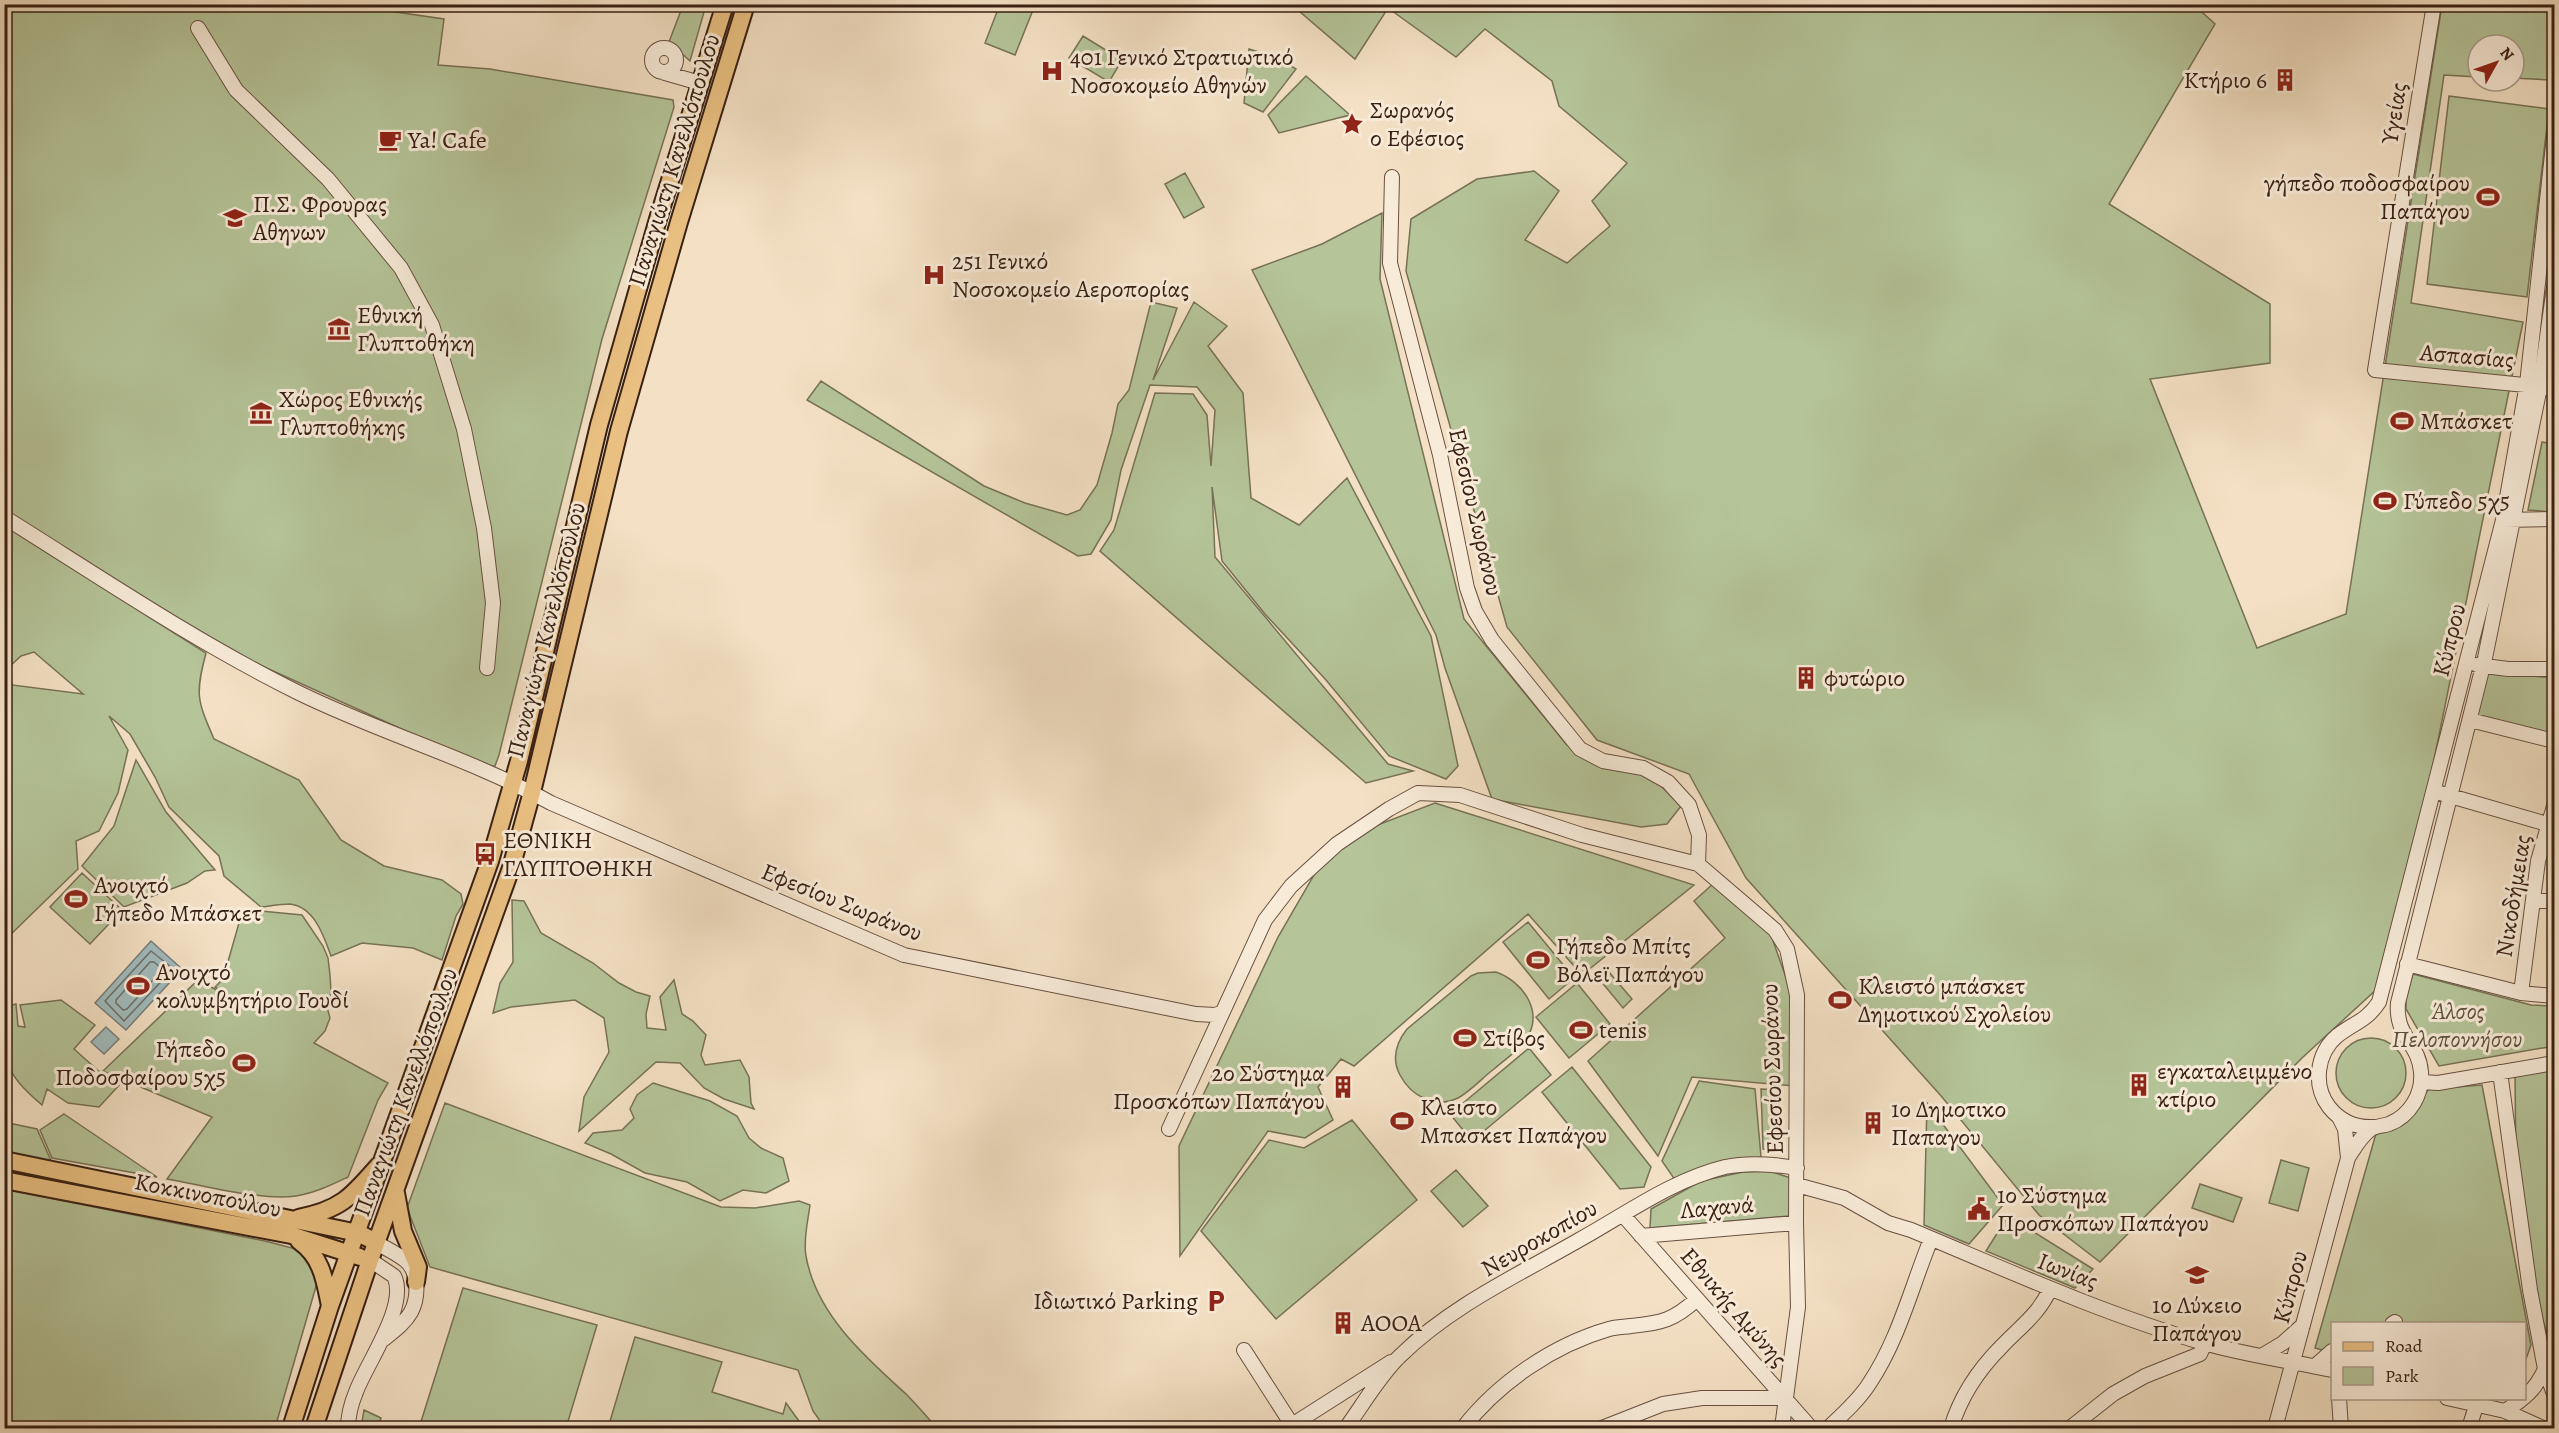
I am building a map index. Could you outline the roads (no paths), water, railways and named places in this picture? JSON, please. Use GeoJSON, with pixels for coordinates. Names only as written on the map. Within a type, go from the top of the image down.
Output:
{"type":"FeatureCollection","features":[{"type":"Feature","properties":{"kind":"main road","name":"Παναγιώτη Κανελλόπουλου"},"geometry":{"type":"LineString","coordinates":[[291,1428],[330,1306],[386,1157],[490,861],[512,782],[599,426],[658,219],[724,4]]}},
{"type":"Feature","properties":{"kind":"main road","name":"Παναγιώτη Κανελλόπουλου"},"geometry":{"type":"LineString","coordinates":[[314,1428],[370,1260],[511,868],[532,792],[619,431],[679,222],[746,4]]}},
{"type":"Feature","properties":{"kind":"main road"},"geometry":{"type":"LineString","coordinates":[[330,1306],[319,1263],[291,1227],[340,1205],[386,1157]]}},
{"type":"Feature","properties":{"kind":"main road","name":"Κοκκινοπούλου"},"geometry":{"type":"LineString","coordinates":[[4,1160],[291,1227],[350,1254],[370,1260]]}},
{"type":"Feature","properties":{"kind":"main road","name":"Κοκκινοπούλου"},"geometry":{"type":"LineString","coordinates":[[4,1180],[291,1227],[358,1233],[376,1243]]}},
{"type":"Feature","properties":{"kind":"main road"},"geometry":{"type":"LineString","coordinates":[[396,1192],[404,1231],[418,1267],[416,1282]]}},
{"type":"Feature","properties":{"kind":"main road"},"geometry":{"type":"LineString","coordinates":[[358,1233],[370,1260]]}},
{"type":"Feature","properties":{"kind":"street","name":"Υγείας"},"geometry":{"type":"LineString","coordinates":[[2375,370],[2434,4]]}},
{"type":"Feature","properties":{"kind":"street"},"geometry":{"type":"LineString","coordinates":[[198,28],[236,90],[328,179],[401,268],[432,326],[464,429],[484,528],[493,603],[488,668]]}},
{"type":"Feature","properties":{"kind":"street"},"geometry":{"type":"LineString","coordinates":[[665,73],[700,83]]}},
{"type":"Feature","properties":{"kind":"street","name":"Κύπρου"},"geometry":{"type":"LineString","coordinates":[[2541,386],[2539,276],[2551,191],[2554,138]]}},
{"type":"Feature","properties":{"kind":"street","name":"Εφεσίου Σωράνου"},"geometry":{"type":"LineString","coordinates":[[1392,177],[1390,263],[1440,455],[1467,588],[1475,611],[1492,640],[1580,749],[1603,761],[1643,768],[1668,782],[1689,805],[1700,835],[1698,864]]}},
{"type":"Feature","properties":{"kind":"street"},"geometry":{"type":"LineString","coordinates":[[2539,276],[2554,277]]}},
{"type":"Feature","properties":{"kind":"street","name":"Κύπρου"},"geometry":{"type":"LineString","coordinates":[[2348,1158],[2344,1129],[2339,1117],[2326,1103],[2322,1094],[2318,1074],[2320,1064],[2328,1045],[2335,1038],[2364,1021],[2379,1002],[2435,791],[2466,662],[2509,519],[2541,386],[2554,287]]}},
{"type":"Feature","properties":{"kind":"street","name":"Ασπασίας"},"geometry":{"type":"LineString","coordinates":[[2375,370],[2541,386]]}},
{"type":"Feature","properties":{"kind":"street","name":"Εφεσίου Σωράνου"},"geometry":{"type":"LineString","coordinates":[[4,517],[234,658],[298,693],[512,782],[551,803],[904,955],[1196,1014],[1221,1013]]}},
{"type":"Feature","properties":{"kind":"street"},"geometry":{"type":"LineString","coordinates":[[2509,519],[2554,519]]}},
{"type":"Feature","properties":{"kind":"street","name":"Κύπρου"},"geometry":{"type":"LineString","coordinates":[[2275,1428],[2348,1158],[2357,1143],[2374,1127],[2386,1125],[2403,1116],[2415,1101],[2421,1082],[2417,1055],[2398,1022],[2398,1003],[2483,666],[2509,519]]}},
{"type":"Feature","properties":{"kind":"street"},"geometry":{"type":"LineString","coordinates":[[2466,662],[2508,669],[2554,669]]}},
{"type":"Feature","properties":{"kind":"street"},"geometry":{"type":"LineString","coordinates":[[2470,720],[2554,741]]}},
{"type":"Feature","properties":{"kind":"street"},"geometry":{"type":"LineString","coordinates":[[2435,791],[2551,826]]}},
{"type":"Feature","properties":{"kind":"street","name":"Εφεσίου Σωράνου"},"geometry":{"type":"LineString","coordinates":[[1169,1129],[1265,920],[1291,886],[1337,844],[1389,809],[1418,793],[1460,795],[1582,835],[1698,864],[1775,930],[1787,949],[1797,995],[1798,1307],[1784,1398],[1782,1428]]}},
{"type":"Feature","properties":{"kind":"street","name":"Νικοδήμειας"},"geometry":{"type":"LineString","coordinates":[[2521,993],[2538,861],[2551,826],[2554,806]]}},
{"type":"Feature","properties":{"kind":"street"},"geometry":{"type":"LineString","coordinates":[[2533,901],[2554,901]]}},
{"type":"Feature","properties":{"kind":"street"},"geometry":{"type":"LineString","coordinates":[[2408,964],[2521,993],[2554,996]]}},
{"type":"Feature","properties":{"kind":"street"},"geometry":{"type":"LineString","coordinates":[[2421,1082],[2438,1083],[2554,1063]]}},
{"type":"Feature","properties":{"kind":"street"},"geometry":{"type":"LineString","coordinates":[[2500,1072],[2530,1290],[2546,1369],[2554,1394]]}},
{"type":"Feature","properties":{"kind":"street"},"geometry":{"type":"LineString","coordinates":[[2339,1117],[2358,1126],[2374,1127]]}},
{"type":"Feature","properties":{"kind":"street","name":"Νευροκοπίου"},"geometry":{"type":"LineString","coordinates":[[1346,1428],[1399,1356],[1438,1324],[1504,1281],[1686,1180],[1726,1167],[1761,1164],[1797,1168]]}},
{"type":"Feature","properties":{"kind":"street","name":"Ιωνίας"},"geometry":{"type":"LineString","coordinates":[[1797,1185],[1844,1198],[1888,1224],[1911,1230],[2050,1289],[2205,1343],[2331,1370]]}},
{"type":"Feature","properties":{"kind":"street","name":"Εθνικής Αμύνης"},"geometry":{"type":"LineString","coordinates":[[1623,1215],[1811,1428]]}},
{"type":"Feature","properties":{"kind":"street","name":"Λαχανά"},"geometry":{"type":"LineString","coordinates":[[1641,1236],[1796,1223]]}},
{"type":"Feature","properties":{"kind":"street"},"geometry":{"type":"LineString","coordinates":[[1828,1428],[1853,1404],[1869,1384],[1884,1357],[1902,1321],[1931,1239]]}},
{"type":"Feature","properties":{"kind":"street"},"geometry":{"type":"LineString","coordinates":[[376,1243],[405,1260],[412,1269],[416,1282],[415,1300],[410,1314],[384,1339]]}},
{"type":"Feature","properties":{"kind":"street"},"geometry":{"type":"LineString","coordinates":[[348,1428],[356,1392],[384,1339],[397,1298],[397,1281],[392,1273],[370,1260]]}},
{"type":"Feature","properties":{"kind":"street"},"geometry":{"type":"LineString","coordinates":[[1951,1428],[1955,1413],[1981,1371],[2002,1346],[2043,1305],[2050,1289]]}},
{"type":"Feature","properties":{"kind":"street"},"geometry":{"type":"LineString","coordinates":[[1463,1428],[1499,1391],[1528,1369],[1564,1347],[1610,1328],[1656,1324],[1670,1320],[1697,1299]]}},
{"type":"Feature","properties":{"kind":"street"},"geometry":{"type":"LineString","coordinates":[[2263,1355],[2283,1343],[2302,1325]]}},
{"type":"Feature","properties":{"kind":"street"},"geometry":{"type":"LineString","coordinates":[[2070,1428],[2113,1394],[2145,1376],[2200,1354],[2205,1343]]}},
{"type":"Feature","properties":{"kind":"street"},"geometry":{"type":"LineString","coordinates":[[1244,1350],[1293,1427],[1399,1356]]}},
{"type":"Feature","properties":{"kind":"street"},"geometry":{"type":"LineString","coordinates":[[2315,1366],[2331,1351]]}},
{"type":"Feature","properties":{"kind":"street"},"geometry":{"type":"LineString","coordinates":[[2526,1397],[2538,1385],[2546,1369]]}},
{"type":"Feature","properties":{"kind":"street"},"geometry":{"type":"LineString","coordinates":[[1602,1428],[1664,1404],[1702,1398],[1784,1398]]}},
{"type":"Feature","properties":{"kind":"street"},"geometry":{"type":"LineString","coordinates":[[2339,1400],[2341,1428]]}},
{"type":"Feature","properties":{"kind":"street"},"geometry":{"type":"LineString","coordinates":[[2454,1400],[2505,1411],[2543,1428]]}},
{"type":"Feature","properties":{"kind":"street"},"geometry":{"type":"LineString","coordinates":[[2505,1411],[2522,1400]]}},
{"type":"Feature","properties":{"kind":"street"},"geometry":{"type":"LineString","coordinates":[[2467,1428],[2476,1406]]}},
{"type":"Feature","properties":{"kind":"water","name":"Ανοιχτό κολυμβητήριο Γουδί"},"geometry":{"type":"Polygon","coordinates":[[[151,941],[182,969],[126,1030],[95,1003],[151,941]]]}},
{"type":"Feature","properties":{"kind":"water"},"geometry":{"type":"Polygon","coordinates":[[[106,1027],[119,1039],[104,1054],[91,1042],[106,1027]]]}},
{"type":"Feature","properties":{"kind":"place","name":"401 Γενικό Στρατιωτικό Νοσοκομείο Αθηνών"},"geometry":{"type":"Point","coordinates":[1052,71]}},
{"type":"Feature","properties":{"kind":"place","name":"Κτήριο 6"},"geometry":{"type":"Point","coordinates":[2285,80]}},
{"type":"Feature","properties":{"kind":"place","name":"Σωρανός ο Εφέσιος"},"geometry":{"type":"Point","coordinates":[1352,124]}},
{"type":"Feature","properties":{"kind":"place","name":"Ya! Cafe"},"geometry":{"type":"Point","coordinates":[390,140]}},
{"type":"Feature","properties":{"kind":"place","name":"γήπεδο ποδοσφαίρου Παπάγου"},"geometry":{"type":"Point","coordinates":[2488,197]}},
{"type":"Feature","properties":{"kind":"place","name":"Π.Σ. Φρουρας Αθηνων"},"geometry":{"type":"Point","coordinates":[235,218]}},
{"type":"Feature","properties":{"kind":"place","name":"251 Γενικό Νοσοκομείο Αεροπορίας"},"geometry":{"type":"Point","coordinates":[934,275]}},
{"type":"Feature","properties":{"kind":"place","name":"Εθνική Γλυπτοθήκη"},"geometry":{"type":"Point","coordinates":[339,329]}},
{"type":"Feature","properties":{"kind":"place","name":"Χώρος Εθνικής Γλυπτοθήκης"},"geometry":{"type":"Point","coordinates":[261,413]}},
{"type":"Feature","properties":{"kind":"place","name":"Μπάσκετ"},"geometry":{"type":"Point","coordinates":[2402,421]}},
{"type":"Feature","properties":{"kind":"place","name":"Γύπεδο 5χ5"},"geometry":{"type":"Point","coordinates":[2385,501]}},
{"type":"Feature","properties":{"kind":"place","name":"φυτώριο"},"geometry":{"type":"Point","coordinates":[1806,678]}},
{"type":"Feature","properties":{"kind":"place","name":"ΕΘΝΙΚΗ ΓΛΥΠΤΟΘΗΚΗ"},"geometry":{"type":"Point","coordinates":[485,854]}},
{"type":"Feature","properties":{"kind":"place","name":"Ανοιχτό Γήπεδο Μπάσκετ"},"geometry":{"type":"Point","coordinates":[76,899]}},
{"type":"Feature","properties":{"kind":"place","name":"Γήπεδο Μπίτς Βόλεϊ Παπάγου"},"geometry":{"type":"Point","coordinates":[1538,960]}},
{"type":"Feature","properties":{"kind":"place","name":"Ανοιχτό κολυμβητήριο Γουδί"},"geometry":{"type":"Point","coordinates":[138,986]}},
{"type":"Feature","properties":{"kind":"place","name":"Κλειστό μπάσκετ Δημοτικού Σχολείου"},"geometry":{"type":"Point","coordinates":[1840,1000]}},
{"type":"Feature","properties":{"kind":"place","name":"tenis"},"geometry":{"type":"Point","coordinates":[1581,1030]}},
{"type":"Feature","properties":{"kind":"place","name":"Στίβος"},"geometry":{"type":"Point","coordinates":[1465,1038]}},
{"type":"Feature","properties":{"kind":"place","name":"Γήπεδο Ποδοσφαίρου 5χ5"},"geometry":{"type":"Point","coordinates":[244,1063]}},
{"type":"Feature","properties":{"kind":"place","name":"εγκαταλειμμένο κτίριο"},"geometry":{"type":"Point","coordinates":[2139,1085]}},
{"type":"Feature","properties":{"kind":"place","name":"2ο Σύστημα Προσκόπων Παπάγου"},"geometry":{"type":"Point","coordinates":[1343,1087]}},
{"type":"Feature","properties":{"kind":"place","name":"Κλειστο Μπασκετ Παπάγου"},"geometry":{"type":"Point","coordinates":[1402,1121]}},
{"type":"Feature","properties":{"kind":"place","name":"1ο Δημοτικο Παπαγου"},"geometry":{"type":"Point","coordinates":[1873,1123]}},
{"type":"Feature","properties":{"kind":"place","name":"1ο Σύστημα Προσκόπων Παπάγου"},"geometry":{"type":"Point","coordinates":[1979,1209]}},
{"type":"Feature","properties":{"kind":"place","name":"1ο Λύκειο Παπάγου"},"geometry":{"type":"Point","coordinates":[2197,1275]}},
{"type":"Feature","properties":{"kind":"place","name":"Ιδιωτικό Parking"},"geometry":{"type":"Point","coordinates":[1216,1301]}},
{"type":"Feature","properties":{"kind":"place","name":"AOOA"},"geometry":{"type":"Point","coordinates":[1343,1323]}},
{"type":"Feature","properties":{"kind":"park label","name":"Άλσος Πελοποννήσου"},"geometry":{"type":"Point","coordinates":[2457,1025]}}]}
